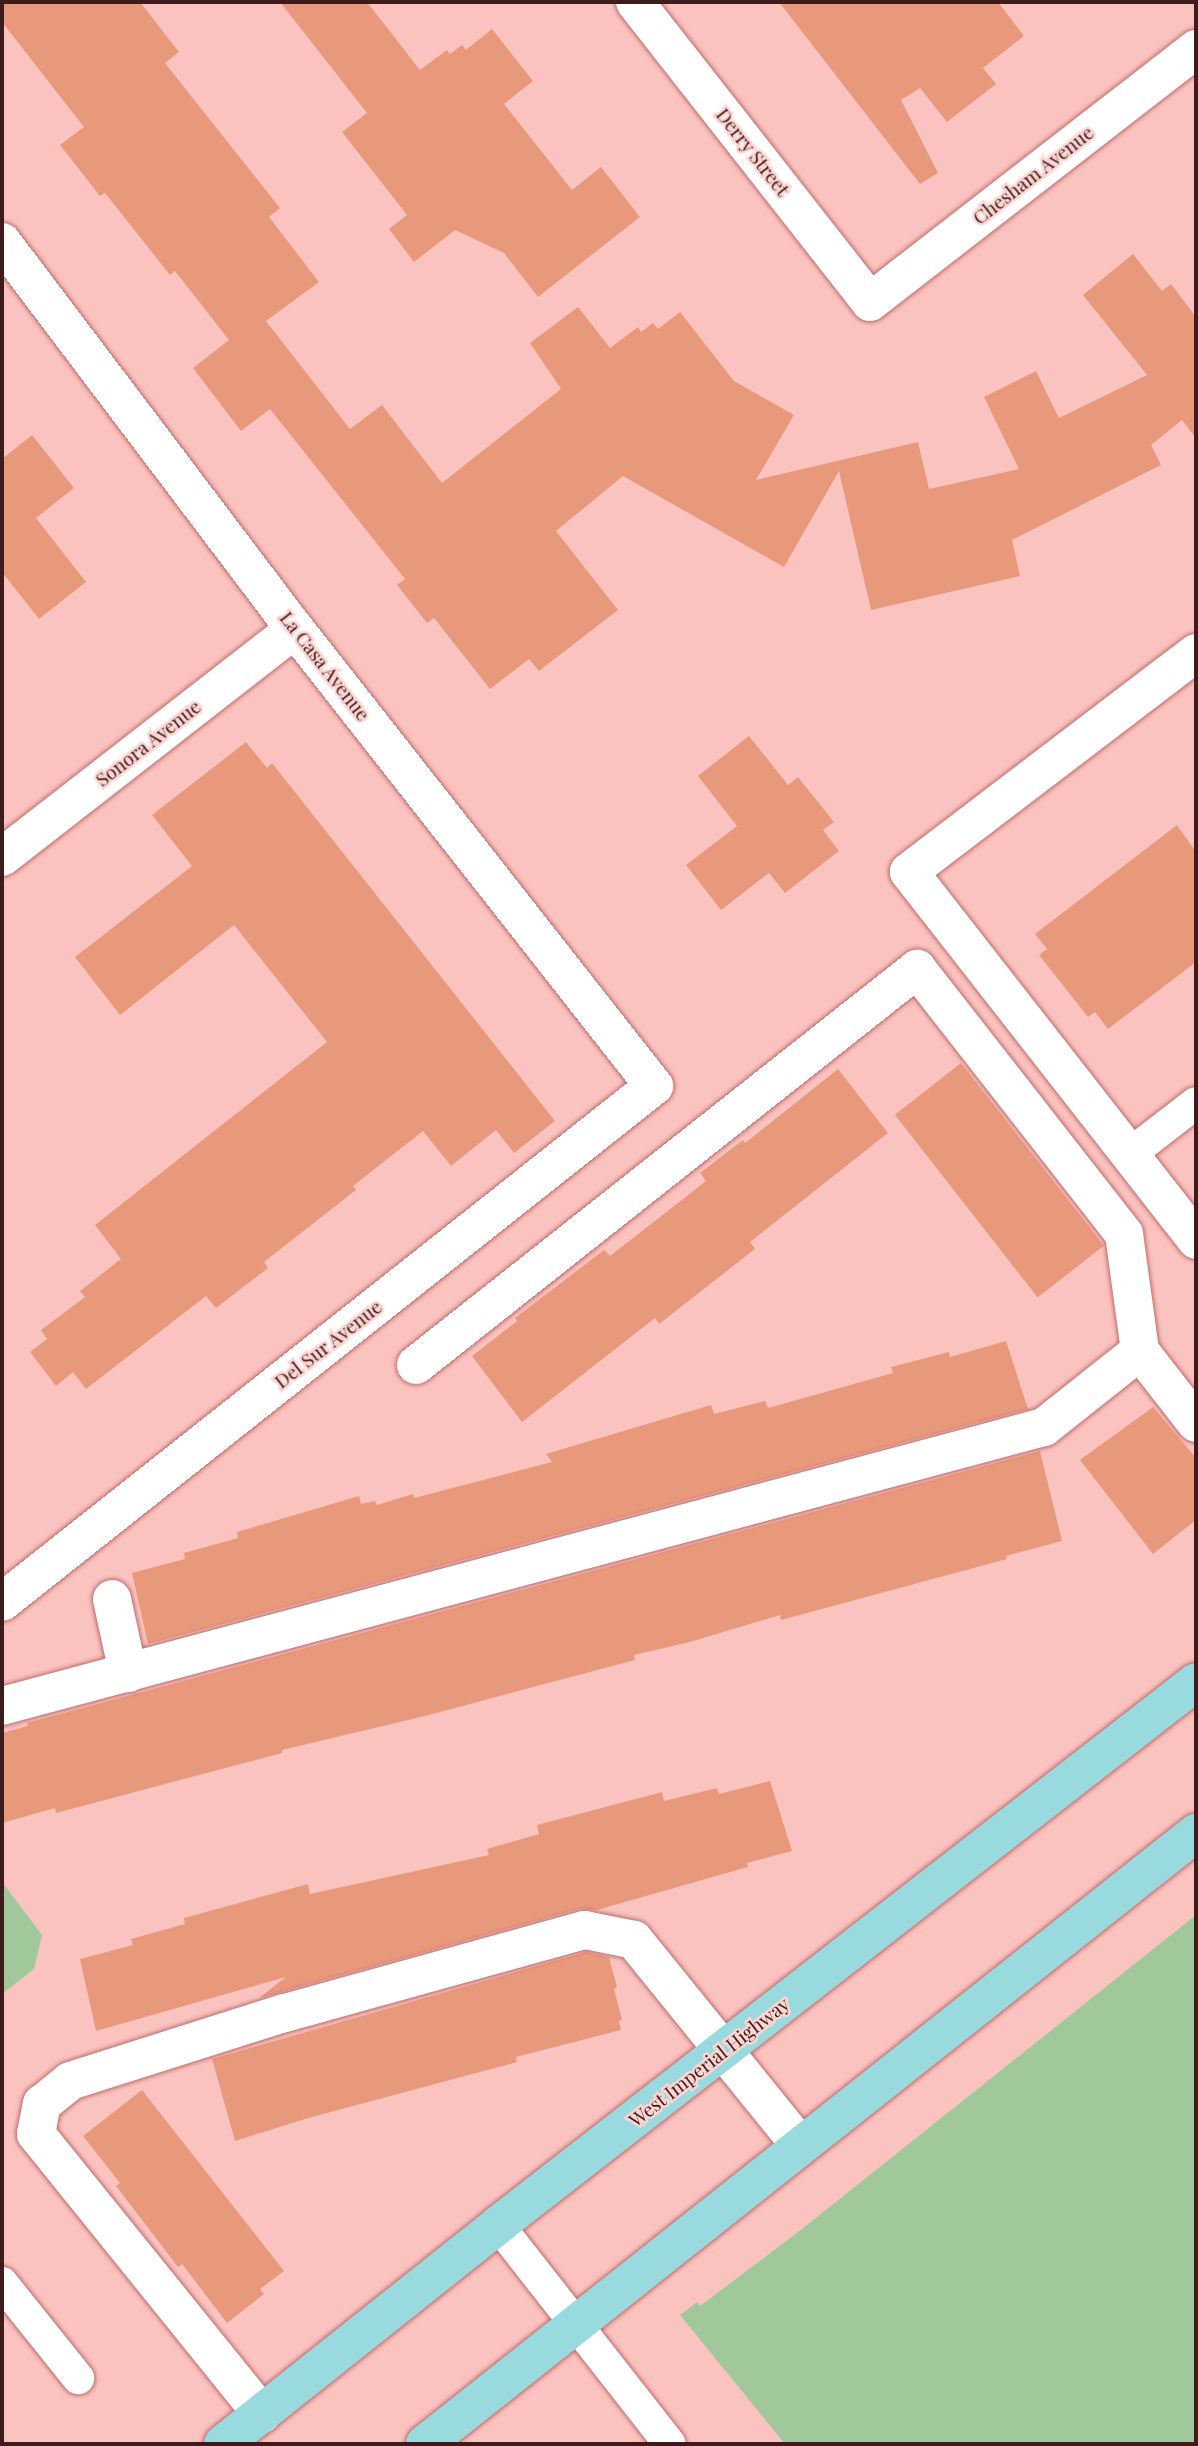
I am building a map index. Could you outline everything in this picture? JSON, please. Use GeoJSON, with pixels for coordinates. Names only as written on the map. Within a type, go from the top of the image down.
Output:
{"type":"FeatureCollection","features":[{"type":"Feature","properties":{"kind":"main road","name":"West Imperial Highway"},"geometry":{"type":"LineString","coordinates":[[223,2444],[498,2225],[724,2052],[1196,1682]]}},
{"type":"Feature","properties":{"kind":"main road"},"geometry":{"type":"LineString","coordinates":[[425,2444],[1196,1833]]}},
{"type":"Feature","properties":{"kind":"street","name":"Derry Street"},"geometry":{"type":"LineString","coordinates":[[635,2],[870,302]]}},
{"type":"Feature","properties":{"kind":"street","name":"Chesham Avenue"},"geometry":{"type":"LineString","coordinates":[[870,302],[1196,48]]}},
{"type":"Feature","properties":{"kind":"street","name":"La Casa Avenue"},"geometry":{"type":"LineString","coordinates":[[2,242],[295,629],[654,1086]]}},
{"type":"Feature","properties":{"kind":"street","name":"Sonora Avenue"},"geometry":{"type":"LineString","coordinates":[[2,857],[295,629]]}},
{"type":"Feature","properties":{"kind":"street"},"geometry":{"type":"LineString","coordinates":[[1196,653],[909,872],[1196,1240]]}},
{"type":"Feature","properties":{"kind":"street"},"geometry":{"type":"LineString","coordinates":[[416,1365],[916,969],[1124,1234],[1140,1351],[1196,1423]]}},
{"type":"Feature","properties":{"kind":"street","name":"Del Sur Avenue"},"geometry":{"type":"LineString","coordinates":[[2,1602],[654,1086]]}},
{"type":"Feature","properties":{"kind":"street"},"geometry":{"type":"LineString","coordinates":[[2,1706],[1044,1427],[1140,1351]]}},
{"type":"Feature","properties":{"kind":"street"},"geometry":{"type":"LineString","coordinates":[[112,1599],[128,1673]]}},
{"type":"Feature","properties":{"kind":"street"},"geometry":{"type":"LineString","coordinates":[[262,2414],[36,2134],[42,2104],[70,2081],[285,2013],[585,1930],[634,1940],[800,2145]]}},
{"type":"Feature","properties":{"kind":"lane"},"geometry":{"type":"LineString","coordinates":[[1130,1154],[1196,1103]]}},
{"type":"Feature","properties":{"kind":"lane"},"geometry":{"type":"LineString","coordinates":[[498,2225],[670,2444]]}},
{"type":"Feature","properties":{"kind":"lane"},"geometry":{"type":"LineString","coordinates":[[2,2283],[78,2378]]}},
{"type":"Feature","properties":{"kind":"green space"},"geometry":{"type":"Polygon","coordinates":[[[2,1882],[42,1935],[34,1969],[2,1994],[2,1882]]]}},
{"type":"Feature","properties":{"kind":"green space"},"geometry":{"type":"Polygon","coordinates":[[[1196,1915],[1196,2444],[785,2444],[680,2315],[697,2302],[700,2306],[802,2229],[1196,1915]]]}},
{"type":"Feature","properties":{"kind":"building"},"geometry":{"type":"Polygon","coordinates":[[[2,2],[140,2],[179,52],[165,63],[280,208],[269,217],[319,282],[266,321],[350,429],[382,405],[442,483],[561,389],[530,343],[578,307],[610,348],[638,327],[641,332],[653,323],[658,329],[680,312],[734,381],[794,415],[756,480],[918,442],[929,489],[1019,469],[984,397],[1036,371],[1059,418],[1147,375],[1083,295],[1133,254],[1162,291],[1171,284],[1196,317],[1196,438],[1182,420],[1151,445],[1161,465],[1012,540],[1020,576],[871,610],[839,471],[784,567],[623,476],[556,531],[618,610],[539,671],[529,659],[490,689],[434,618],[427,623],[397,585],[405,579],[270,409],[241,431],[193,368],[229,340],[175,271],[170,275],[105,193],[100,196],[60,145],[84,127],[2,22],[2,2]]]}},
{"type":"Feature","properties":{"kind":"building"},"geometry":{"type":"Polygon","coordinates":[[[280,2],[367,2],[420,70],[447,50],[450,54],[462,45],[466,50],[492,29],[533,81],[504,104],[572,190],[601,167],[640,217],[538,297],[504,253],[455,230],[414,262],[389,229],[407,215],[342,132],[367,113],[280,2]]]}},
{"type":"Feature","properties":{"kind":"building"},"geometry":{"type":"Polygon","coordinates":[[[779,2],[998,2],[1024,36],[983,68],[996,84],[947,122],[920,88],[901,100],[938,173],[920,184],[779,2]]]}},
{"type":"Feature","properties":{"kind":"building"},"geometry":{"type":"Polygon","coordinates":[[[32,435],[74,488],[36,518],[86,582],[39,619],[2,572],[2,459],[32,435]]]}},
{"type":"Feature","properties":{"kind":"building"},"geometry":{"type":"Polygon","coordinates":[[[749,736],[788,785],[798,777],[834,822],[823,830],[839,851],[785,893],[769,873],[721,910],[686,865],[737,826],[698,776],[749,736]]]}},
{"type":"Feature","properties":{"kind":"building"},"geometry":{"type":"Polygon","coordinates":[[[246,742],[267,768],[272,763],[555,1121],[514,1153],[496,1130],[451,1166],[423,1131],[353,1186],[356,1190],[264,1262],[268,1268],[216,1308],[206,1296],[86,1389],[73,1372],[56,1386],[30,1352],[47,1339],[41,1330],[85,1297],[80,1291],[121,1259],[95,1225],[327,1042],[234,925],[120,1015],[75,957],[192,866],[152,815],[246,742]]]}},
{"type":"Feature","properties":{"kind":"building"},"geometry":{"type":"Polygon","coordinates":[[[1177,825],[1196,852],[1196,962],[1108,1029],[1095,1012],[1088,1017],[1039,955],[1047,949],[1035,934],[1177,825]]]}},
{"type":"Feature","properties":{"kind":"building"},"geometry":{"type":"Polygon","coordinates":[[[961,1063],[1104,1246],[1038,1298],[895,1115],[961,1063]]]}},
{"type":"Feature","properties":{"kind":"building"},"geometry":{"type":"Polygon","coordinates":[[[838,1069],[888,1133],[750,1242],[755,1249],[659,1324],[655,1318],[522,1422],[472,1356],[517,1321],[515,1318],[604,1250],[610,1256],[706,1181],[700,1173],[743,1140],[745,1143],[838,1069]]]}},
{"type":"Feature","properties":{"kind":"building"},"geometry":{"type":"Polygon","coordinates":[[[1006,1341],[1028,1409],[148,1644],[132,1573],[185,1559],[184,1553],[238,1538],[237,1532],[359,1496],[361,1504],[375,1501],[377,1505],[413,1494],[414,1498],[552,1462],[546,1454],[711,1405],[714,1414],[765,1401],[768,1408],[893,1373],[891,1367],[949,1352],[950,1357],[1006,1341]]]}},
{"type":"Feature","properties":{"kind":"building"},"geometry":{"type":"Polygon","coordinates":[[[1153,1407],[1196,1458],[1196,1520],[1153,1554],[1080,1460],[1153,1407]]]}},
{"type":"Feature","properties":{"kind":"building"},"geometry":{"type":"Polygon","coordinates":[[[1040,1451],[1062,1541],[1006,1556],[1007,1559],[781,1620],[780,1615],[690,1642],[634,1655],[635,1660],[425,1716],[282,1750],[282,1753],[56,1813],[55,1808],[2,1823],[2,1733],[28,1726],[27,1723],[1040,1451]]]}},
{"type":"Feature","properties":{"kind":"building"},"geometry":{"type":"Polygon","coordinates":[[[770,1781],[792,1851],[747,1863],[748,1867],[597,1910],[579,1909],[259,1998],[286,1977],[96,2031],[80,1959],[133,1945],[131,1939],[185,1924],[184,1918],[308,1884],[310,1894],[489,1855],[487,1849],[539,1834],[537,1825],[662,1792],[664,1801],[717,1788],[719,1794],[770,1781]]]}},
{"type":"Feature","properties":{"kind":"building"},"geometry":{"type":"Polygon","coordinates":[[[586,1952],[609,1957],[617,1987],[614,1989],[622,2020],[619,2021],[621,2030],[516,2057],[517,2062],[312,2117],[235,2141],[212,2059],[586,1952]]]}},
{"type":"Feature","properties":{"kind":"building"},"geometry":{"type":"Polygon","coordinates":[[[142,2090],[284,2271],[260,2289],[264,2294],[227,2323],[182,2264],[178,2267],[116,2186],[120,2183],[83,2136],[142,2090]]]}}]}
